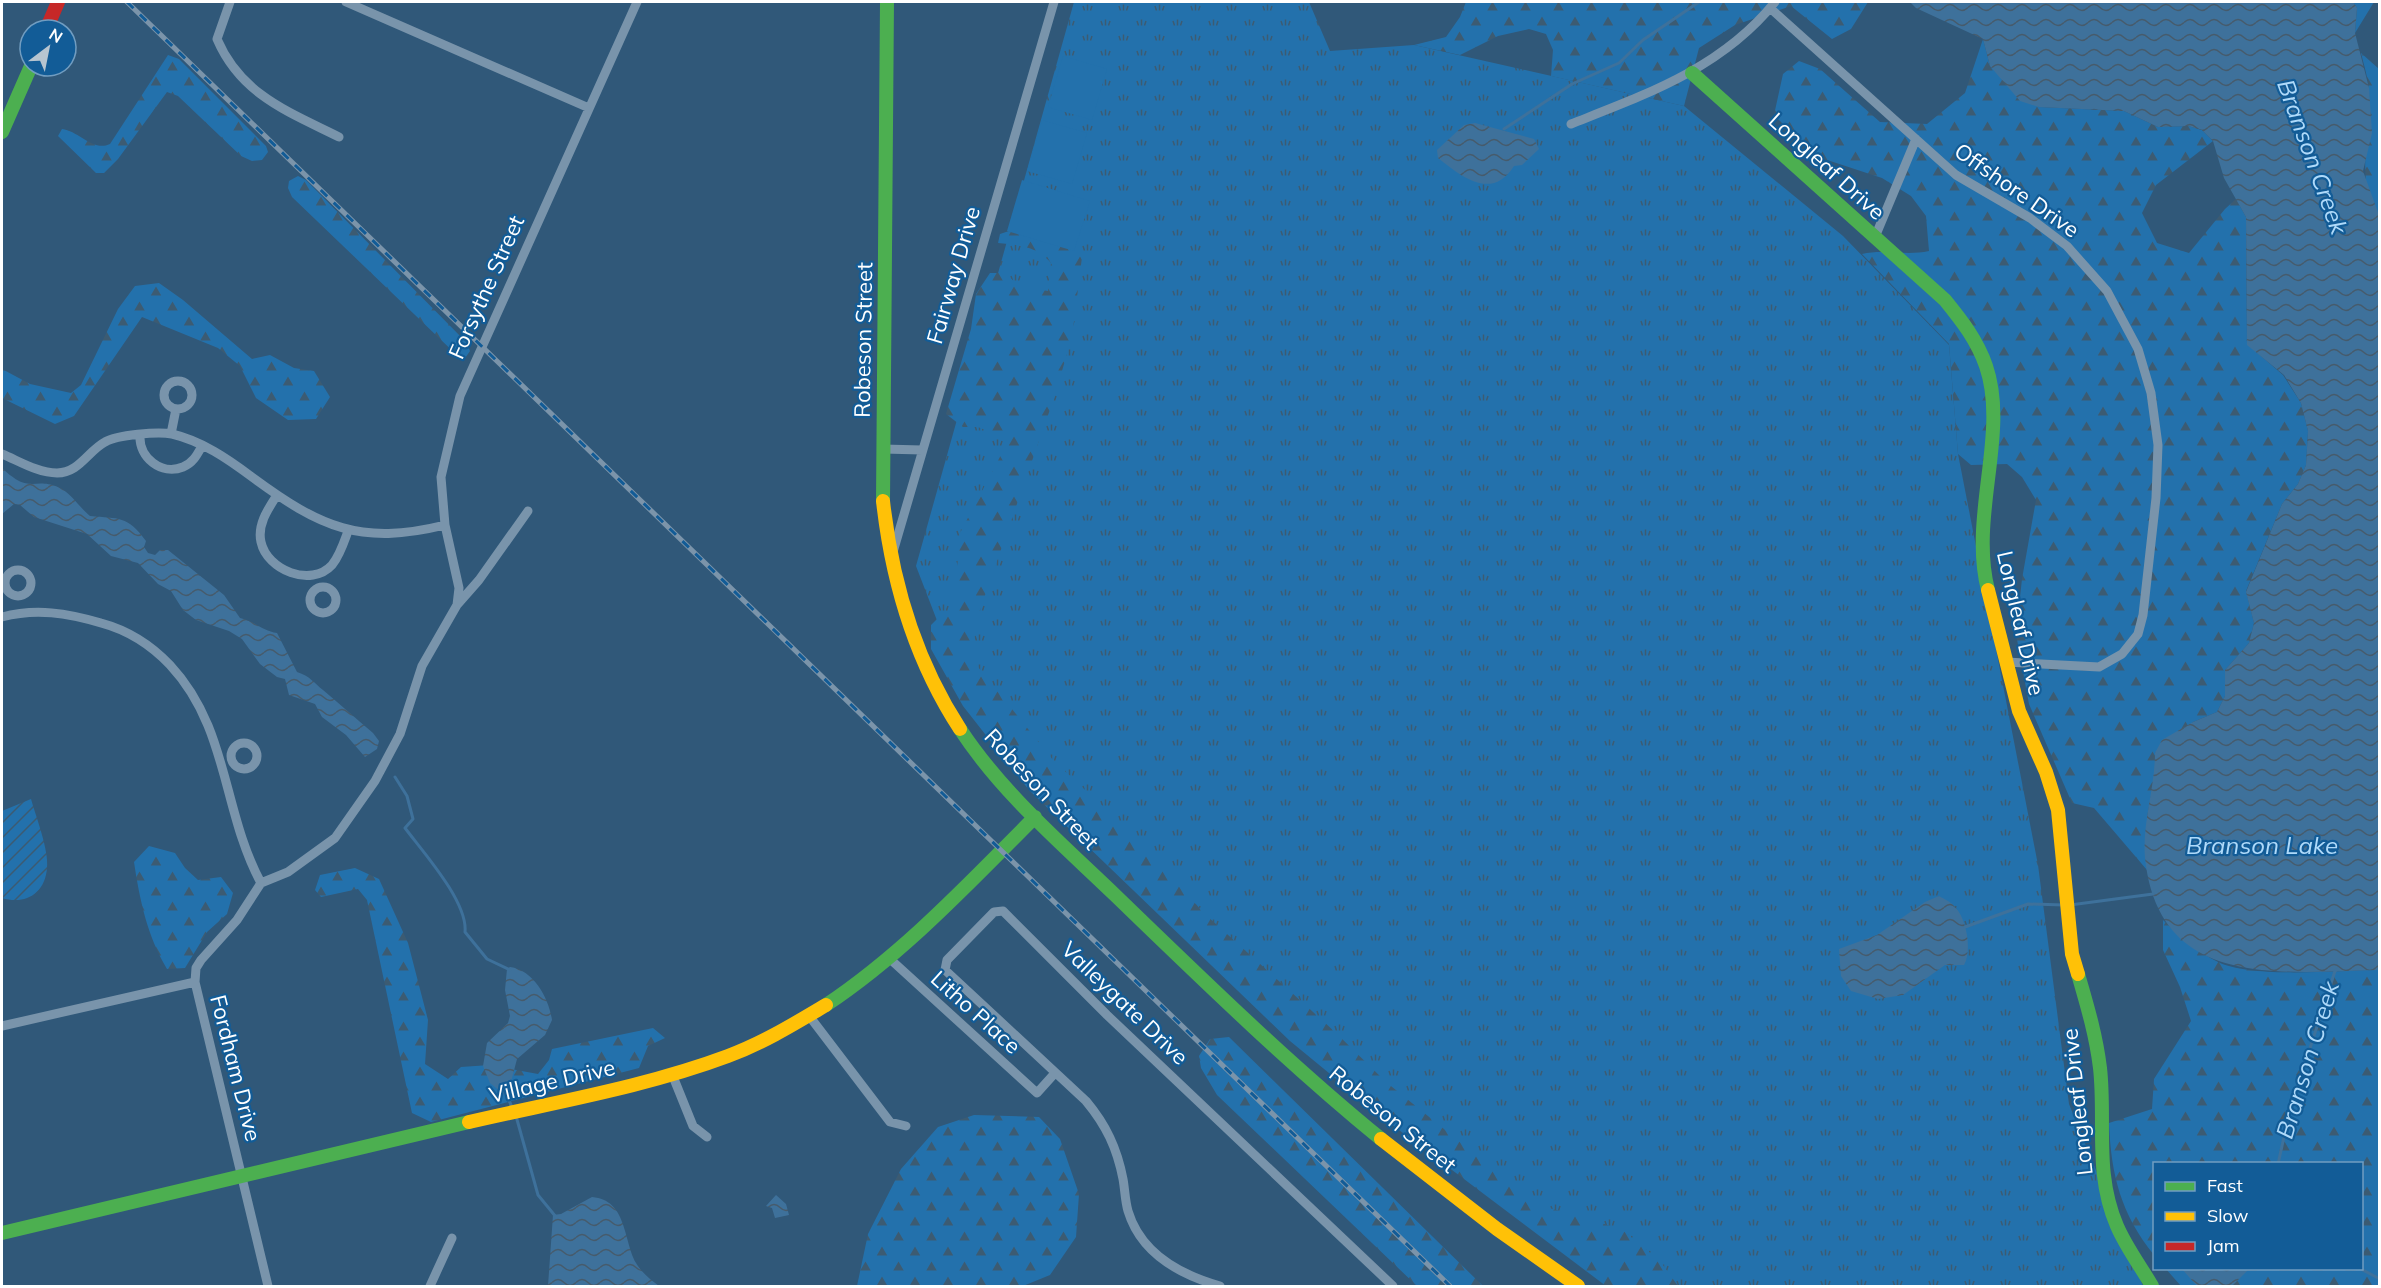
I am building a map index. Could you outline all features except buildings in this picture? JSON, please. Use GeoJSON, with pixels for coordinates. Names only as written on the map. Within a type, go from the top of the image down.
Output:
{"type":"FeatureCollection","features":[{"type":"Feature","properties":{"kind":"main road"},"geometry":{"type":"LineString","coordinates":[[51,18],[58,2]]}},
{"type":"Feature","properties":{"kind":"main road","name":"Robeson Street"},"geometry":{"type":"LineString","coordinates":[[887,2],[883,500],[890,559],[911,634],[939,694],[976,752],[1035,817],[1256,1032],[1341,1107],[1520,1246],[1578,1287]]}},
{"type":"Feature","properties":{"kind":"main road","name":"Longleaf Drive"},"geometry":{"type":"LineString","coordinates":[[1692,73],[1958,314],[1970,331],[1986,367],[1993,412],[1982,554],[1992,612],[2019,711],[2046,772],[2058,810],[2072,954],[2092,1023],[2100,1069],[2100,1142],[2104,1175],[2117,1226],[2152,1287]]}},
{"type":"Feature","properties":{"kind":"main road"},"geometry":{"type":"LineString","coordinates":[[2,132],[26,78]]}},
{"type":"Feature","properties":{"kind":"main road","name":"Village Drive"},"geometry":{"type":"LineString","coordinates":[[2,1233],[672,1074],[751,1047],[810,1017],[890,959],[922,932],[1035,817]]}},
{"type":"Feature","properties":{"kind":"street"},"geometry":{"type":"LineString","coordinates":[[230,2],[217,39],[237,73],[264,99],[339,137]]}},
{"type":"Feature","properties":{"kind":"street"},"geometry":{"type":"LineString","coordinates":[[346,2],[589,108]]}},
{"type":"Feature","properties":{"kind":"street","name":"Forsythe Street"},"geometry":{"type":"LineString","coordinates":[[457,604],[459,588],[445,525],[441,477],[460,396],[637,2]]}},
{"type":"Feature","properties":{"kind":"street","name":"Fairway Drive"},"geometry":{"type":"LineString","coordinates":[[890,559],[1054,2]]}},
{"type":"Feature","properties":{"kind":"street"},"geometry":{"type":"LineString","coordinates":[[1571,124],[1692,73],[1735,42],[1773,5]]}},
{"type":"Feature","properties":{"kind":"street","name":"Offshore Drive"},"geometry":{"type":"LineString","coordinates":[[1773,5],[1956,175],[2030,218],[2081,260],[2107,291],[2130,330],[2151,393],[2158,445],[2158,472],[2143,615],[2138,633],[2122,654],[2099,667],[2006,662]]}},
{"type":"Feature","properties":{"kind":"street"},"geometry":{"type":"LineString","coordinates":[[1875,237],[1916,139]]}},
{"type":"Feature","properties":{"kind":"street"},"geometry":{"type":"LineString","coordinates":[[171,434],[176,409]]}},
{"type":"Feature","properties":{"kind":"street"},"geometry":{"type":"LineString","coordinates":[[2,454],[40,471],[65,472],[79,465],[104,442],[118,436],[171,434],[221,454],[277,495],[326,523],[348,531],[394,535],[445,525]]}},
{"type":"Feature","properties":{"kind":"street"},"geometry":{"type":"LineString","coordinates":[[141,435],[143,453],[150,462],[166,468],[182,468],[193,461],[202,446]]}},
{"type":"Feature","properties":{"kind":"street"},"geometry":{"type":"LineString","coordinates":[[883,449],[922,450]]}},
{"type":"Feature","properties":{"kind":"street"},"geometry":{"type":"LineString","coordinates":[[277,495],[261,527],[261,543],[268,556],[282,569],[296,575],[316,574],[331,566],[348,531]]}},
{"type":"Feature","properties":{"kind":"street"},"geometry":{"type":"LineString","coordinates":[[195,982],[196,968],[201,960],[237,920],[261,883],[288,872],[319,851],[342,828],[375,781],[400,734],[422,666],[457,604],[479,580],[528,511]]}},
{"type":"Feature","properties":{"kind":"street"},"geometry":{"type":"LineString","coordinates":[[316,574],[320,588]]}},
{"type":"Feature","properties":{"kind":"street"},"geometry":{"type":"LineString","coordinates":[[20,596],[23,612]]}},
{"type":"Feature","properties":{"kind":"street"},"geometry":{"type":"LineString","coordinates":[[2,617],[23,612],[56,612],[116,627],[160,655],[193,692],[204,713],[221,762],[249,862],[261,883]]}},
{"type":"Feature","properties":{"kind":"street"},"geometry":{"type":"LineString","coordinates":[[221,762],[231,759]]}},
{"type":"Feature","properties":{"kind":"street","name":"Valleygate Drive"},"geometry":{"type":"LineString","coordinates":[[1220,1287],[1187,1276],[1170,1267],[1139,1234],[1128,1212],[1118,1154],[1103,1122],[1086,1101],[945,970],[947,960],[994,912],[1003,911],[1107,1015],[1393,1287]]}},
{"type":"Feature","properties":{"kind":"street","name":"Litho Place"},"geometry":{"type":"LineString","coordinates":[[890,959],[1037,1093],[1055,1073]]}},
{"type":"Feature","properties":{"kind":"street","name":"Fordham Drive"},"geometry":{"type":"LineString","coordinates":[[2,1026],[195,982],[268,1287]]}},
{"type":"Feature","properties":{"kind":"street"},"geometry":{"type":"LineString","coordinates":[[810,1017],[890,1122],[906,1126]]}},
{"type":"Feature","properties":{"kind":"street"},"geometry":{"type":"LineString","coordinates":[[672,1074],[693,1126],[707,1137]]}},
{"type":"Feature","properties":{"kind":"street"},"geometry":{"type":"LineString","coordinates":[[430,1287],[452,1238]]}},
{"type":"Feature","properties":{"kind":"green space"},"geometry":{"type":"Polygon","coordinates":[[[1074,2],[1309,2],[1330,51],[1414,45],[1684,106],[1843,236],[1949,345],[1958,454],[2038,865],[2069,1104],[2143,1286],[1633,1286],[1285,1022],[963,688],[916,566],[1074,2]]]}},
{"type":"Feature","properties":{"kind":"green space"},"geometry":{"type":"Polygon","coordinates":[[[1466,2],[1868,2],[1851,29],[1832,39],[1791,6],[1735,25],[1699,48],[1684,106],[1551,76],[1553,50],[1546,34],[1529,29],[1498,36],[1460,55],[1414,45],[1446,37],[1460,17],[1466,2]]]}},
{"type":"Feature","properties":{"kind":"green space"},"geometry":{"type":"Polygon","coordinates":[[[2353,2],[2374,2],[2355,33],[2357,8],[2353,2]]]}},
{"type":"Feature","properties":{"kind":"green space"},"geometry":{"type":"Polygon","coordinates":[[[1983,39],[1990,66],[2039,107],[2124,111],[2158,127],[2188,126],[2202,130],[2213,141],[2156,185],[2142,213],[2157,243],[2189,253],[2236,199],[2246,217],[2247,344],[2283,375],[2301,403],[2308,431],[2306,465],[2298,484],[2282,504],[2246,591],[2254,623],[2249,643],[2225,670],[2225,696],[2217,712],[2193,722],[2155,753],[2155,774],[2147,817],[2147,870],[2094,808],[2072,803],[2029,704],[2016,634],[2022,579],[2036,500],[2022,477],[2007,464],[1971,465],[1958,454],[1949,344],[1862,254],[1929,251],[1926,216],[1911,196],[1882,178],[1815,156],[1774,115],[1783,74],[1799,61],[1820,69],[1880,122],[1927,124],[1965,93],[1983,39]]]}},
{"type":"Feature","properties":{"kind":"green space"},"geometry":{"type":"Polygon","coordinates":[[[2361,53],[2379,69],[2379,218],[2371,204],[2365,173],[2369,90],[2361,53]]]}},
{"type":"Feature","properties":{"kind":"green space"},"geometry":{"type":"Polygon","coordinates":[[[168,55],[179,59],[266,146],[268,152],[262,160],[252,161],[241,156],[178,96],[167,92],[118,159],[104,173],[96,173],[58,136],[62,129],[98,145],[110,144],[168,55]]]}},
{"type":"Feature","properties":{"kind":"green space"},"geometry":{"type":"Polygon","coordinates":[[[1063,56],[1107,69],[1092,120],[1048,107],[1063,56]]]}},
{"type":"Feature","properties":{"kind":"green space"},"geometry":{"type":"Polygon","coordinates":[[[1042,120],[1087,133],[1072,184],[1027,171],[1042,120]]]}},
{"type":"Feature","properties":{"kind":"green space"},"geometry":{"type":"Polygon","coordinates":[[[298,176],[306,180],[466,342],[470,351],[463,361],[292,197],[288,188],[289,181],[298,176]]]}},
{"type":"Feature","properties":{"kind":"green space"},"geometry":{"type":"Polygon","coordinates":[[[1022,180],[1090,201],[1074,251],[1007,231],[1022,180]]]}},
{"type":"Feature","properties":{"kind":"green space"},"geometry":{"type":"Polygon","coordinates":[[[1021,227],[1068,238],[1082,257],[1072,337],[1054,398],[975,624],[974,662],[1053,760],[1113,816],[1206,915],[1334,1031],[1386,1082],[1518,1189],[1552,1209],[1586,1217],[1625,1232],[1660,1261],[1678,1286],[1606,1286],[1391,1124],[1290,1041],[1029,790],[963,706],[931,649],[931,625],[941,615],[949,613],[954,606],[960,533],[1002,453],[1004,438],[978,427],[963,427],[946,414],[971,329],[976,294],[990,273],[1006,273],[1018,286],[1048,291],[1051,263],[1045,257],[1027,247],[998,243],[1000,234],[1021,227]]]}},
{"type":"Feature","properties":{"kind":"green space"},"geometry":{"type":"Polygon","coordinates":[[[159,283],[183,300],[252,359],[270,355],[294,368],[314,371],[330,397],[316,419],[288,420],[256,398],[240,366],[218,348],[142,317],[74,416],[55,424],[2,398],[2,369],[30,384],[71,393],[81,385],[118,309],[135,286],[159,283]]]}},
{"type":"Feature","properties":{"kind":"green space"},"geometry":{"type":"Polygon","coordinates":[[[31,799],[46,852],[45,877],[38,891],[26,898],[10,900],[2,898],[2,811],[31,799]]]}},
{"type":"Feature","properties":{"kind":"green space"},"geometry":{"type":"Polygon","coordinates":[[[149,846],[175,853],[185,868],[198,880],[221,877],[233,893],[227,914],[207,932],[185,968],[167,969],[154,943],[145,917],[134,862],[149,846]]]}},
{"type":"Feature","properties":{"kind":"green space"},"geometry":{"type":"Polygon","coordinates":[[[355,868],[379,879],[408,943],[428,1020],[425,1064],[448,1079],[461,1067],[490,1065],[538,1074],[549,1060],[552,1049],[653,1028],[665,1038],[648,1046],[639,1068],[431,1122],[412,1113],[367,900],[358,889],[321,897],[315,890],[320,875],[355,868]]]}},
{"type":"Feature","properties":{"kind":"green space"},"geometry":{"type":"Polygon","coordinates":[[[2163,920],[2203,953],[2218,962],[2233,967],[2274,972],[2379,970],[2379,1286],[2181,1286],[2167,1270],[2363,1270],[2363,1162],[2153,1162],[2153,1254],[2143,1240],[2126,1209],[2115,1177],[2109,1123],[2152,1109],[2154,1079],[2191,1021],[2180,987],[2163,950],[2163,920]]]}},
{"type":"Feature","properties":{"kind":"green space"},"geometry":{"type":"Polygon","coordinates":[[[1229,1037],[1483,1286],[1417,1286],[1217,1095],[1201,1068],[1199,1056],[1210,1039],[1229,1037]]]}},
{"type":"Feature","properties":{"kind":"green space"},"geometry":{"type":"Polygon","coordinates":[[[974,1115],[1039,1117],[1060,1139],[1079,1194],[1076,1237],[1050,1275],[1023,1286],[857,1286],[868,1234],[901,1169],[938,1127],[974,1115]]]}},
{"type":"Feature","properties":{"kind":"water","name":"Branson Lake"},"geometry":{"type":"Polygon","coordinates":[[[1910,2],[2353,2],[2357,8],[2355,33],[2369,88],[2372,133],[2363,171],[2380,218],[2379,970],[2303,972],[2265,970],[2230,964],[2199,952],[2174,931],[2155,901],[2145,858],[2145,832],[2155,753],[2162,740],[2193,722],[2217,712],[2225,696],[2225,670],[2249,643],[2254,623],[2246,592],[2282,504],[2298,484],[2306,465],[2308,431],[2301,403],[2284,375],[2247,345],[2246,217],[2224,178],[2213,141],[2202,130],[2188,126],[2158,127],[2124,111],[2039,107],[2020,101],[1990,66],[1983,39],[1916,8],[1910,2]]]}},
{"type":"Feature","properties":{"kind":"water"},"geometry":{"type":"Polygon","coordinates":[[[1475,123],[1534,139],[1539,149],[1522,165],[1514,166],[1496,182],[1487,184],[1467,178],[1438,158],[1437,150],[1464,125],[1475,123]]]}},
{"type":"Feature","properties":{"kind":"water"},"geometry":{"type":"Polygon","coordinates":[[[2,468],[19,481],[31,484],[50,484],[62,489],[90,516],[115,518],[128,522],[146,541],[144,547],[148,553],[155,555],[160,550],[168,550],[224,595],[240,618],[277,633],[297,672],[312,680],[373,733],[379,741],[377,749],[365,757],[346,735],[322,717],[315,704],[289,695],[285,679],[277,677],[260,664],[242,639],[229,631],[196,620],[183,610],[171,591],[158,584],[138,563],[111,556],[87,534],[34,517],[20,505],[14,504],[2,514],[2,468]]]}},
{"type":"Feature","properties":{"kind":"water"},"geometry":{"type":"Polygon","coordinates":[[[1939,896],[1953,905],[1963,919],[1968,944],[1964,965],[1945,965],[1903,995],[1878,999],[1851,991],[1841,976],[1839,949],[1877,935],[1925,902],[1939,896]]]}},
{"type":"Feature","properties":{"kind":"water"},"geometry":{"type":"Polygon","coordinates":[[[510,967],[519,969],[539,987],[548,1003],[552,1020],[545,1035],[517,1059],[507,1097],[490,1083],[483,1066],[487,1043],[508,1023],[510,1016],[505,990],[507,969],[510,967]]]}},
{"type":"Feature","properties":{"kind":"water"},"geometry":{"type":"Polygon","coordinates":[[[776,1195],[786,1204],[789,1215],[775,1218],[772,1208],[766,1206],[776,1195]]]}},
{"type":"Feature","properties":{"kind":"water"},"geometry":{"type":"Polygon","coordinates":[[[592,1197],[612,1205],[622,1222],[636,1263],[643,1273],[659,1286],[548,1286],[553,1215],[561,1214],[592,1197]]]}},
{"type":"Feature","properties":{"kind":"water"},"geometry":{"type":"Polygon","coordinates":[[[2183,1270],[2248,1270],[2232,1286],[2197,1286],[2183,1270]]]}},
{"type":"Feature","properties":{"kind":"waterway"},"geometry":{"type":"LineString","coordinates":[[1504,129],[1572,84],[1619,63],[1643,40],[1699,2]]}},
{"type":"Feature","properties":{"kind":"waterway"},"geometry":{"type":"LineString","coordinates":[[395,777],[407,796],[413,819],[405,828],[452,892],[464,920],[465,932],[487,959],[510,970]]}},
{"type":"Feature","properties":{"kind":"waterway"},"geometry":{"type":"LineString","coordinates":[[2070,905],[2153,894]]}},
{"type":"Feature","properties":{"kind":"waterway"},"geometry":{"type":"LineString","coordinates":[[1965,927],[2028,904],[2064,905]]}},
{"type":"Feature","properties":{"kind":"waterway","name":"Branson Creek"},"geometry":{"type":"LineString","coordinates":[[2278,1162],[2290,1110],[2335,971],[2338,969]]}},
{"type":"Feature","properties":{"kind":"waterway"},"geometry":{"type":"LineString","coordinates":[[506,1094],[512,1107]]}},
{"type":"Feature","properties":{"kind":"waterway"},"geometry":{"type":"LineString","coordinates":[[516,1116],[538,1195],[556,1217]]}},
{"type":"Feature","properties":{"kind":"waterway","name":"Branson Creek"},"geometry":{"type":"LineString","coordinates":[[2363,1270],[2380,1279]]}},
{"type":"Feature","properties":{"kind":"railway"},"geometry":{"type":"LineString","coordinates":[[127,2],[1450,1286]]}},
{"type":"Feature","properties":{"kind":"traffic: fast"},"geometry":{"type":"LineString","coordinates":[[883,501],[887,2]]}},
{"type":"Feature","properties":{"kind":"traffic: fast"},"geometry":{"type":"LineString","coordinates":[[1692,73],[1945,300],[1974,339],[1986,366],[1992,392],[1992,447],[1983,533],[1983,562],[1988,590]]}},
{"type":"Feature","properties":{"kind":"traffic: fast"},"geometry":{"type":"LineString","coordinates":[[2,132],[26,78]]}},
{"type":"Feature","properties":{"kind":"traffic: fast"},"geometry":{"type":"LineString","coordinates":[[960,729],[994,775],[1053,836],[1312,1081],[1381,1139]]}},
{"type":"Feature","properties":{"kind":"traffic: fast"},"geometry":{"type":"LineString","coordinates":[[826,1005],[855,985],[909,940],[1035,817]]}},
{"type":"Feature","properties":{"kind":"traffic: fast"},"geometry":{"type":"LineString","coordinates":[[2078,974],[2094,1032],[2100,1068],[2105,1186],[2117,1226],[2152,1286]]}},
{"type":"Feature","properties":{"kind":"traffic: fast"},"geometry":{"type":"LineString","coordinates":[[2,1233],[469,1122]]}},
{"type":"Feature","properties":{"kind":"traffic: slow"},"geometry":{"type":"LineString","coordinates":[[883,501],[892,561],[908,620],[930,676],[960,729]]}},
{"type":"Feature","properties":{"kind":"traffic: slow"},"geometry":{"type":"LineString","coordinates":[[1988,590],[2019,711],[2046,772],[2058,810],[2072,954],[2078,974]]}},
{"type":"Feature","properties":{"kind":"traffic: slow"},"geometry":{"type":"LineString","coordinates":[[469,1122],[600,1093],[697,1067],[754,1045],[826,1005]]}},
{"type":"Feature","properties":{"kind":"traffic: slow"},"geometry":{"type":"LineString","coordinates":[[1381,1139],[1497,1229],[1578,1286]]}},
{"type":"Feature","properties":{"kind":"traffic: jam"},"geometry":{"type":"LineString","coordinates":[[51,18],[58,2]]}}]}
